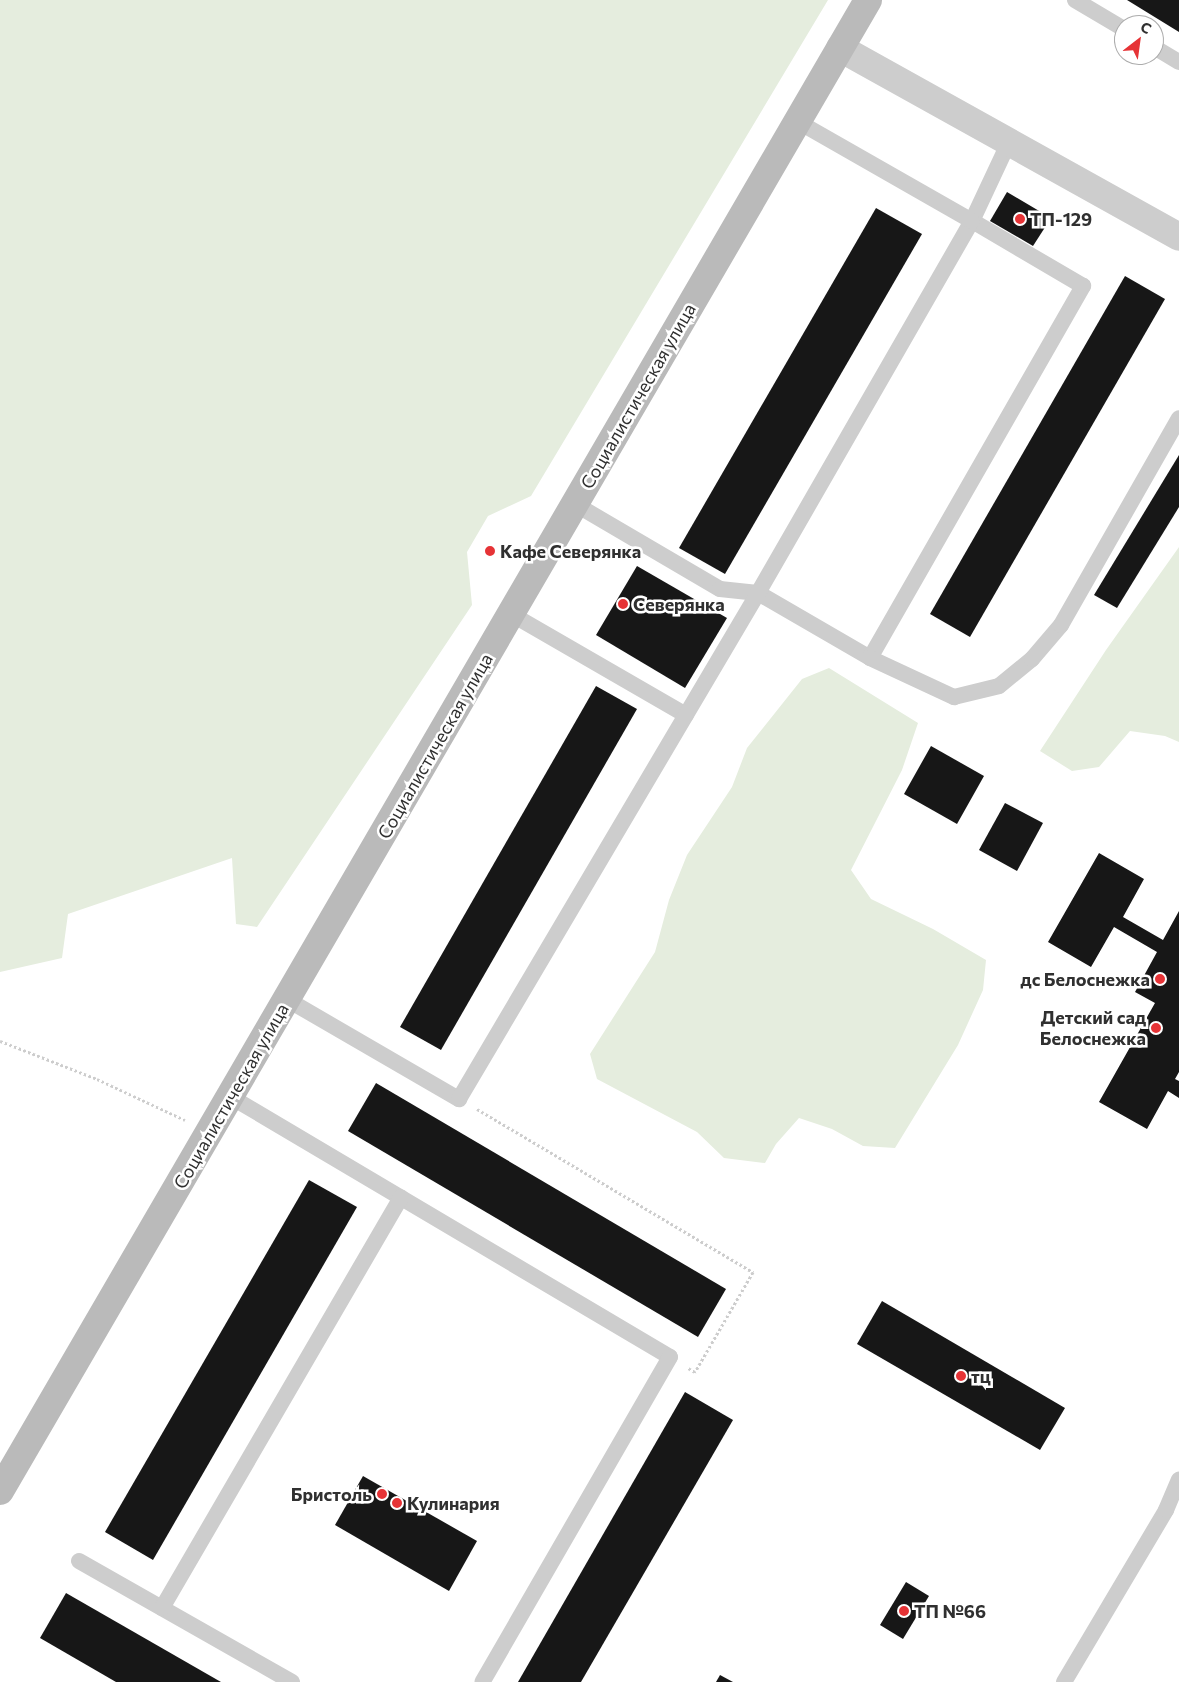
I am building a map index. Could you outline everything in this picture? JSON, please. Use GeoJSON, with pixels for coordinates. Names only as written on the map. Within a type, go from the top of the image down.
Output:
{"type":"FeatureCollection","features":[{"type":"Feature","properties":{"kind":"main road","name":"Социалистическая улица"},"geometry":{"type":"LineString","coordinates":[[0,1491],[288,1000],[868,0]]}},
{"type":"Feature","properties":{"kind":"street"},"geometry":{"type":"LineString","coordinates":[[840,48],[1179,236]]}},
{"type":"Feature","properties":{"kind":"lane"},"geometry":{"type":"LineString","coordinates":[[1074,0],[1114,23]]}},
{"type":"Feature","properties":{"kind":"lane"},"geometry":{"type":"LineString","coordinates":[[1164,53],[1179,62]]}},
{"type":"Feature","properties":{"kind":"lane"},"geometry":{"type":"LineString","coordinates":[[798,121],[1083,286],[870,658]]}},
{"type":"Feature","properties":{"kind":"lane"},"geometry":{"type":"LineString","coordinates":[[288,1000],[459,1099],[758,593],[972,221],[1009,142]]}},
{"type":"Feature","properties":{"kind":"lane"},"geometry":{"type":"LineString","coordinates":[[575,504],[720,589],[758,593],[870,658],[954,698],[999,686],[1032,659],[1061,625],[1179,418]]}},
{"type":"Feature","properties":{"kind":"lane"},"geometry":{"type":"LineString","coordinates":[[511,614],[686,714]]}},
{"type":"Feature","properties":{"kind":"lane"},"geometry":{"type":"LineString","coordinates":[[231,1097],[670,1357],[482,1682]]}},
{"type":"Feature","properties":{"kind":"lane"},"geometry":{"type":"LineString","coordinates":[[162,1608],[401,1198]]}},
{"type":"Feature","properties":{"kind":"lane"},"geometry":{"type":"LineString","coordinates":[[1064,1682],[1166,1510],[1179,1480]]}},
{"type":"Feature","properties":{"kind":"lane"},"geometry":{"type":"LineString","coordinates":[[79,1561],[292,1682]]}},
{"type":"Feature","properties":{"kind":"path"},"geometry":{"type":"LineString","coordinates":[[0,1040],[97,1080],[211,1132]]}},
{"type":"Feature","properties":{"kind":"path"},"geometry":{"type":"LineString","coordinates":[[459,1099],[753,1272],[695,1372],[670,1357]]}},
{"type":"Feature","properties":{"kind":"green space"},"geometry":{"type":"Polygon","coordinates":[[[0,0],[828,0],[531,496],[488,516],[467,552],[472,605],[257,927],[236,924],[232,858],[68,914],[62,958],[0,972],[0,0]]]}},
{"type":"Feature","properties":{"kind":"green space"},"geometry":{"type":"Polygon","coordinates":[[[1179,547],[1179,742],[1165,736],[1130,731],[1099,767],[1072,771],[1040,751],[1106,650],[1179,547]]]}},
{"type":"Feature","properties":{"kind":"green space"},"geometry":{"type":"Polygon","coordinates":[[[829,668],[918,723],[902,770],[851,870],[871,899],[933,929],[986,960],[983,990],[958,1045],[895,1148],[863,1146],[832,1129],[799,1118],[776,1144],[765,1163],[724,1158],[697,1132],[597,1079],[590,1054],[655,952],[669,900],[687,855],[732,787],[747,748],[802,679],[829,668]]]}},
{"type":"Feature","properties":{"kind":"building"},"geometry":{"type":"Polygon","coordinates":[[[1127,0],[1179,0],[1179,32],[1164,23],[1164,15],[1151,15],[1127,0]]]}},
{"type":"Feature","properties":{"kind":"building","name":"ТП-129"},"geometry":{"type":"Polygon","coordinates":[[[1007,192],[1051,218],[1033,246],[990,221],[1007,192]]]}},
{"type":"Feature","properties":{"kind":"building"},"geometry":{"type":"Polygon","coordinates":[[[876,208],[922,234],[725,574],[679,548],[876,208]]]}},
{"type":"Feature","properties":{"kind":"building"},"geometry":{"type":"Polygon","coordinates":[[[1125,276],[1165,299],[970,637],[930,614],[1125,276]]]}},
{"type":"Feature","properties":{"kind":"building"},"geometry":{"type":"Polygon","coordinates":[[[1179,455],[1179,507],[1117,608],[1094,595],[1179,455]]]}},
{"type":"Feature","properties":{"kind":"building"},"geometry":{"type":"Polygon","coordinates":[[[637,566],[727,618],[685,688],[596,635],[637,566]]]}},
{"type":"Feature","properties":{"kind":"building"},"geometry":{"type":"Polygon","coordinates":[[[596,686],[637,709],[441,1050],[400,1027],[596,686]]]}},
{"type":"Feature","properties":{"kind":"building"},"geometry":{"type":"Polygon","coordinates":[[[931,746],[984,776],[957,824],[904,794],[931,746]]]}},
{"type":"Feature","properties":{"kind":"building"},"geometry":{"type":"Polygon","coordinates":[[[1005,803],[1043,823],[1017,871],[979,850],[1005,803]]]}},
{"type":"Feature","properties":{"kind":"building","name":"дс Белоснежка"},"geometry":{"type":"Polygon","coordinates":[[[1099,853],[1144,879],[1123,917],[1163,940],[1179,911],[1179,1072],[1175,1079],[1179,1081],[1179,1098],[1168,1091],[1147,1129],[1099,1102],[1155,1003],[1135,992],[1157,952],[1114,927],[1091,967],[1048,942],[1099,853]]]}},
{"type":"Feature","properties":{"kind":"building"},"geometry":{"type":"Polygon","coordinates":[[[376,1083],[726,1289],[698,1337],[348,1131],[376,1083]]]}},
{"type":"Feature","properties":{"kind":"building"},"geometry":{"type":"Polygon","coordinates":[[[309,1180],[357,1207],[153,1560],[105,1532],[309,1180]]]}},
{"type":"Feature","properties":{"kind":"building","name":"тц"},"geometry":{"type":"Polygon","coordinates":[[[882,1301],[1065,1408],[1040,1450],[857,1344],[882,1301]]]}},
{"type":"Feature","properties":{"kind":"building"},"geometry":{"type":"Polygon","coordinates":[[[685,1392],[733,1420],[581,1682],[518,1682],[685,1392]]]}},
{"type":"Feature","properties":{"kind":"building"},"geometry":{"type":"Polygon","coordinates":[[[363,1476],[477,1541],[449,1591],[335,1525],[363,1476]]]}},
{"type":"Feature","properties":{"kind":"building","name":"ТП №66"},"geometry":{"type":"Polygon","coordinates":[[[906,1582],[929,1596],[903,1639],[880,1625],[906,1582]]]}},
{"type":"Feature","properties":{"kind":"building"},"geometry":{"type":"Polygon","coordinates":[[[66,1593],[221,1682],[116,1682],[40,1638],[66,1593]]]}},
{"type":"Feature","properties":{"kind":"building"},"geometry":{"type":"Polygon","coordinates":[[[720,1675],[733,1682],[716,1682],[720,1675]]]}},
{"type":"Feature","properties":{"kind":"place","name":"ТП-129"},"geometry":{"type":"Point","coordinates":[1020,219]}},
{"type":"Feature","properties":{"kind":"place","name":"Кафе Северянка"},"geometry":{"type":"Point","coordinates":[490,551]}},
{"type":"Feature","properties":{"kind":"place","name":"Северянка"},"geometry":{"type":"Point","coordinates":[623,604]}},
{"type":"Feature","properties":{"kind":"place","name":"дс Белоснежка"},"geometry":{"type":"Point","coordinates":[1160,979]}},
{"type":"Feature","properties":{"kind":"place","name":"Детский сад Белоснежка"},"geometry":{"type":"Point","coordinates":[1156,1028]}},
{"type":"Feature","properties":{"kind":"place","name":"тц"},"geometry":{"type":"Point","coordinates":[961,1376]}},
{"type":"Feature","properties":{"kind":"place","name":"Бристоль"},"geometry":{"type":"Point","coordinates":[382,1494]}},
{"type":"Feature","properties":{"kind":"place","name":"Кулинария"},"geometry":{"type":"Point","coordinates":[397,1503]}},
{"type":"Feature","properties":{"kind":"place","name":"ТП №66"},"geometry":{"type":"Point","coordinates":[904,1611]}}]}
